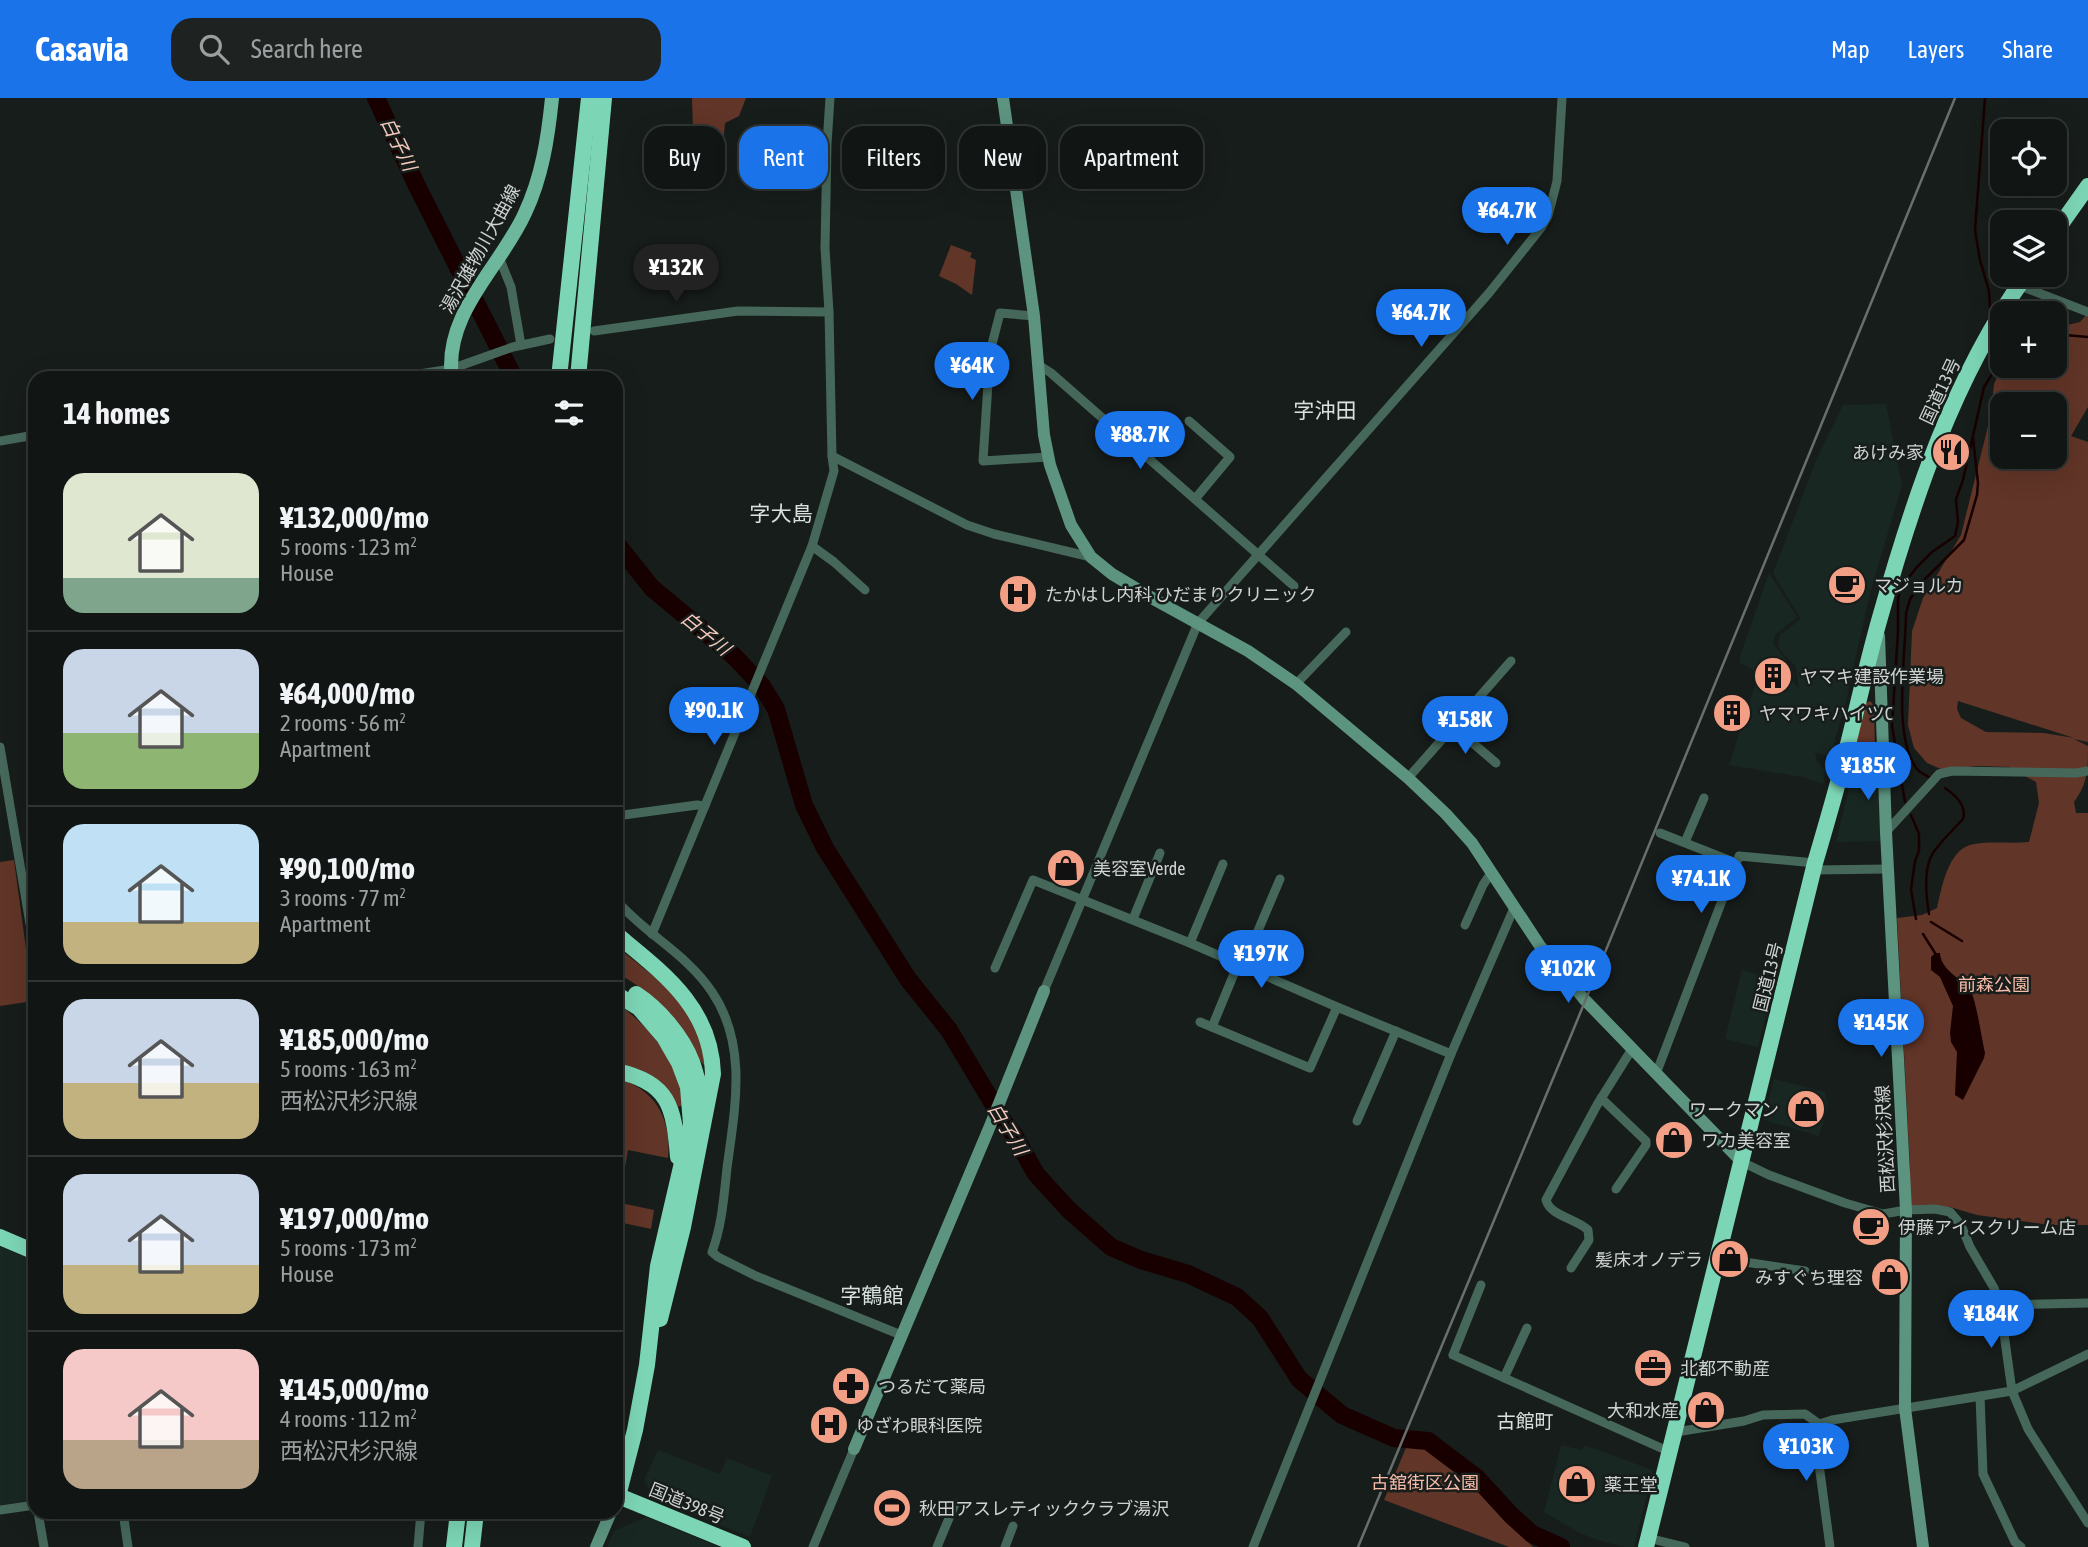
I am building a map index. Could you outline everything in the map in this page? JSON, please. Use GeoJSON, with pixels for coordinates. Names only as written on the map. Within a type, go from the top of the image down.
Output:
{"type":"FeatureCollection","features":[{"type":"Feature","properties":{"kind":"highway"},"geometry":{"type":"LineString","coordinates":[[560,371],[589,98]]}},
{"type":"Feature","properties":{"kind":"highway"},"geometry":{"type":"LineString","coordinates":[[579,371],[604,98]]}},
{"type":"Feature","properties":{"kind":"highway"},"geometry":{"type":"LineString","coordinates":[[2067,216],[2088,186]]}},
{"type":"Feature","properties":{"kind":"highway","name":"国道13号"},"geometry":{"type":"LineString","coordinates":[[1647,1542],[1878,622],[1918,493],[1955,399],[2018,287]]}},
{"type":"Feature","properties":{"kind":"highway"},"geometry":{"type":"LineString","coordinates":[[623,940],[665,975],[692,1006],[707,1034],[712,1054],[713,1074],[674,1271],[647,1365]]}},
{"type":"Feature","properties":{"kind":"highway"},"geometry":{"type":"LineString","coordinates":[[623,987],[647,1002],[666,1019],[692,1061],[706,1112]]}},
{"type":"Feature","properties":{"kind":"highway"},"geometry":{"type":"LineString","coordinates":[[623,998],[639,1008],[664,1037],[679,1063],[688,1087],[691,1124],[658,1266],[647,1365],[635,1430],[623,1475]]}},
{"type":"Feature","properties":{"kind":"highway"},"geometry":{"type":"LineString","coordinates":[[623,1072],[632,1074],[664,1094],[675,1123],[679,1174]]}},
{"type":"Feature","properties":{"kind":"highway"},"geometry":{"type":"LineString","coordinates":[[0,1237],[28,1249]]}},
{"type":"Feature","properties":{"kind":"highway","name":"国道398号"},"geometry":{"type":"LineString","coordinates":[[623,1499],[743,1547]]}},
{"type":"Feature","properties":{"kind":"highway"},"geometry":{"type":"LineString","coordinates":[[454,1547],[457,1519]]}},
{"type":"Feature","properties":{"kind":"highway"},"geometry":{"type":"LineString","coordinates":[[472,1547],[475,1519]]}},
{"type":"Feature","properties":{"kind":"main road","name":"湯沢雄物川大曲線"},"geometry":{"type":"LineString","coordinates":[[451,371],[452,353],[461,319],[524,215],[535,189],[544,157],[552,98]]}},
{"type":"Feature","properties":{"kind":"street"},"geometry":{"type":"LineString","coordinates":[[652,934],[812,546],[834,471],[830,312],[825,248],[830,98]]}},
{"type":"Feature","properties":{"kind":"street"},"geometry":{"type":"LineString","coordinates":[[1003,98],[1034,316],[1048,457],[1071,525],[1091,557],[1157,601],[1248,651],[1296,684],[1408,778],[1472,843],[1540,946],[1584,999],[1742,1162],[1769,1175],[1883,1214],[1935,1209],[1950,1212],[1961,1225],[1970,1247],[1994,1287],[2000,1305],[2012,1391],[2028,1429],[2088,1523]]}},
{"type":"Feature","properties":{"kind":"street"},"geometry":{"type":"LineString","coordinates":[[813,1547],[1198,623],[1489,293],[1541,228],[1548,216],[1557,181],[1562,98]]}},
{"type":"Feature","properties":{"kind":"street"},"geometry":{"type":"LineString","coordinates":[[499,257],[511,287],[517,346]]}},
{"type":"Feature","properties":{"kind":"street"},"geometry":{"type":"LineString","coordinates":[[2029,287],[2035,293],[2088,312]]}},
{"type":"Feature","properties":{"kind":"street"},"geometry":{"type":"LineString","coordinates":[[593,331],[738,311],[830,312]]}},
{"type":"Feature","properties":{"kind":"street"},"geometry":{"type":"LineString","coordinates":[[1034,316],[1000,313],[990,352],[983,461],[1048,457]]}},
{"type":"Feature","properties":{"kind":"street"},"geometry":{"type":"LineString","coordinates":[[457,371],[517,346],[550,339]]}},
{"type":"Feature","properties":{"kind":"street"},"geometry":{"type":"LineString","coordinates":[[1037,364],[1051,373],[1294,586]]}},
{"type":"Feature","properties":{"kind":"street"},"geometry":{"type":"LineString","coordinates":[[1189,421],[1230,457],[1195,499]]}},
{"type":"Feature","properties":{"kind":"street"},"geometry":{"type":"LineString","coordinates":[[0,441],[28,436]]}},
{"type":"Feature","properties":{"kind":"street"},"geometry":{"type":"LineString","coordinates":[[832,456],[967,525],[1091,557]]}},
{"type":"Feature","properties":{"kind":"street"},"geometry":{"type":"LineString","coordinates":[[812,546],[865,590]]}},
{"type":"Feature","properties":{"kind":"street","name":"西松沢杉沢線"},"geometry":{"type":"LineString","coordinates":[[1878,622],[1906,1210],[1905,1408],[1923,1547]]}},
{"type":"Feature","properties":{"kind":"street"},"geometry":{"type":"LineString","coordinates":[[1296,684],[1346,632]]}},
{"type":"Feature","properties":{"kind":"street"},"geometry":{"type":"LineString","coordinates":[[1408,778],[1511,661]]}},
{"type":"Feature","properties":{"kind":"street"},"geometry":{"type":"LineString","coordinates":[[1453,726],[1496,762]]}},
{"type":"Feature","properties":{"kind":"street"},"geometry":{"type":"LineString","coordinates":[[0,747],[28,912]]}},
{"type":"Feature","properties":{"kind":"street"},"geometry":{"type":"LineString","coordinates":[[1844,760],[1884,771]]}},
{"type":"Feature","properties":{"kind":"street"},"geometry":{"type":"LineString","coordinates":[[1886,832],[1939,774],[1952,771],[2088,772]]}},
{"type":"Feature","properties":{"kind":"street"},"geometry":{"type":"LineString","coordinates":[[1685,842],[1704,798]]}},
{"type":"Feature","properties":{"kind":"street"},"geometry":{"type":"LineString","coordinates":[[623,815],[705,806]]}},
{"type":"Feature","properties":{"kind":"street"},"geometry":{"type":"LineString","coordinates":[[1660,833],[1736,863]]}},
{"type":"Feature","properties":{"kind":"street"},"geometry":{"type":"LineString","coordinates":[[1133,919],[1160,853]]}},
{"type":"Feature","properties":{"kind":"street"},"geometry":{"type":"LineString","coordinates":[[1656,1074],[1739,856],[1815,866],[1888,869]]}},
{"type":"Feature","properties":{"kind":"street"},"geometry":{"type":"LineString","coordinates":[[1190,943],[1223,864]]}},
{"type":"Feature","properties":{"kind":"street"},"geometry":{"type":"LineString","coordinates":[[1465,925],[1491,873]]}},
{"type":"Feature","properties":{"kind":"street"},"geometry":{"type":"LineString","coordinates":[[1212,1027],[1280,878]]}},
{"type":"Feature","properties":{"kind":"street"},"geometry":{"type":"LineString","coordinates":[[995,968],[1032,880],[1133,919],[1451,1054]]}},
{"type":"Feature","properties":{"kind":"street"},"geometry":{"type":"LineString","coordinates":[[623,908],[691,966],[712,991],[733,1040],[737,1062],[736,1102],[723,1205],[712,1252],[756,1276],[901,1335]]}},
{"type":"Feature","properties":{"kind":"street"},"geometry":{"type":"LineString","coordinates":[[1253,1547],[1451,1054],[1514,908]]}},
{"type":"Feature","properties":{"kind":"street"},"geometry":{"type":"LineString","coordinates":[[1200,1022],[1310,1068],[1338,1007]]}},
{"type":"Feature","properties":{"kind":"street"},"geometry":{"type":"LineString","coordinates":[[1357,1121],[1396,1031]]}},
{"type":"Feature","properties":{"kind":"street"},"geometry":{"type":"LineString","coordinates":[[1571,1268],[1589,1240],[1588,1230],[1550,1209],[1546,1200],[1601,1097],[1632,1049]]}},
{"type":"Feature","properties":{"kind":"street"},"geometry":{"type":"LineString","coordinates":[[1601,1097],[1646,1141],[1646,1145],[1616,1189]]}},
{"type":"Feature","properties":{"kind":"street"},"geometry":{"type":"LineString","coordinates":[[1718,1258],[1805,1271]]}},
{"type":"Feature","properties":{"kind":"street"},"geometry":{"type":"LineString","coordinates":[[1480,1285],[1452,1355],[1670,1452]]}},
{"type":"Feature","properties":{"kind":"street"},"geometry":{"type":"LineString","coordinates":[[2000,1305],[2088,1303]]}},
{"type":"Feature","properties":{"kind":"street"},"geometry":{"type":"LineString","coordinates":[[1504,1378],[1527,1328]]}},
{"type":"Feature","properties":{"kind":"street"},"geometry":{"type":"LineString","coordinates":[[1676,1432],[1744,1421],[1763,1415],[1805,1414],[1819,1424],[2012,1391],[2088,1354]]}},
{"type":"Feature","properties":{"kind":"street"},"geometry":{"type":"LineString","coordinates":[[1980,1396],[1983,1474],[2015,1542],[2021,1547]]}},
{"type":"Feature","properties":{"kind":"street"},"geometry":{"type":"LineString","coordinates":[[1819,1424],[1815,1434],[1830,1547]]}},
{"type":"Feature","properties":{"kind":"street"},"geometry":{"type":"LineString","coordinates":[[937,1547],[955,1503]]}},
{"type":"Feature","properties":{"kind":"street"},"geometry":{"type":"LineString","coordinates":[[0,1510],[28,1506]]}},
{"type":"Feature","properties":{"kind":"street"},"geometry":{"type":"LineString","coordinates":[[39,1519],[44,1547]]}},
{"type":"Feature","properties":{"kind":"street"},"geometry":{"type":"LineString","coordinates":[[124,1519],[128,1547]]}},
{"type":"Feature","properties":{"kind":"street"},"geometry":{"type":"LineString","coordinates":[[418,1547],[420,1519]]}},
{"type":"Feature","properties":{"kind":"street"},"geometry":{"type":"LineString","coordinates":[[596,1547],[608,1519]]}},
{"type":"Feature","properties":{"kind":"street"},"geometry":{"type":"LineString","coordinates":[[1005,1547],[1013,1526]]}},
{"type":"Feature","properties":{"kind":"street"},"geometry":{"type":"LineString","coordinates":[[1647,1542],[1685,1547]]}},
{"type":"Feature","properties":{"kind":"shaded area"},"geometry":{"type":"Polygon","coordinates":[[[1886,404],[1902,485],[1869,597],[1846,701],[1830,757],[1815,752],[1817,762],[1826,770],[1823,784],[1802,777],[1729,765],[1758,676],[1752,669],[1740,663],[1740,656],[1769,573],[1797,617],[1775,635],[1773,643],[1792,668],[1793,683],[1799,688],[1796,667],[1780,650],[1778,642],[1780,635],[1801,619],[1773,573],[1817,458],[1843,405],[1886,404]]]}},
{"type":"Feature","properties":{"kind":"shaded area"},"geometry":{"type":"Polygon","coordinates":[[[1852,775],[1879,777],[1881,841],[1836,842],[1852,775]]]}},
{"type":"Feature","properties":{"kind":"shaded area"},"geometry":{"type":"Polygon","coordinates":[[[1940,953],[1944,965],[1973,996],[1985,1053],[1963,1100],[1955,1095],[1957,1052],[1951,1042],[1950,1033],[1953,1006],[1940,977],[1931,970],[1931,957],[1940,953]]]}},
{"type":"Feature","properties":{"kind":"shaded area"},"geometry":{"type":"Polygon","coordinates":[[[1742,970],[1775,979],[1758,1047],[1725,1039],[1742,970]]]}},
{"type":"Feature","properties":{"kind":"shaded area"},"geometry":{"type":"Polygon","coordinates":[[[1774,1079],[1825,1092],[1828,1106],[1819,1136],[1764,1120],[1774,1079]]]}},
{"type":"Feature","properties":{"kind":"shaded area"},"geometry":{"type":"Polygon","coordinates":[[[0,1246],[28,1258],[28,1501],[0,1505],[0,1246]]]}},
{"type":"Feature","properties":{"kind":"shaded area"},"geometry":{"type":"Polygon","coordinates":[[[1561,1445],[1582,1450],[1584,1445],[1653,1470],[1634,1547],[1624,1547],[1582,1534],[1544,1512],[1561,1445]]]}},
{"type":"Feature","properties":{"kind":"shaded area"},"geometry":{"type":"Polygon","coordinates":[[[658,1450],[720,1474],[727,1458],[772,1476],[750,1537],[655,1499],[644,1480],[658,1450]]]}},
{"type":"Feature","properties":{"kind":"shaded area"},"geometry":{"type":"Polygon","coordinates":[[[646,1517],[719,1547],[607,1547],[614,1531],[646,1517]]]}},
{"type":"Feature","properties":{"kind":"green space"},"geometry":{"type":"Polygon","coordinates":[[[692,98],[746,98],[739,116],[725,123],[725,126],[693,126],[692,98]]]}},
{"type":"Feature","properties":{"kind":"green space"},"geometry":{"type":"Polygon","coordinates":[[[951,245],[972,253],[970,257],[976,260],[972,295],[939,276],[951,245]]]}},
{"type":"Feature","properties":{"kind":"green space","name":"前森公園"},"geometry":{"type":"Polygon","coordinates":[[[2088,316],[2088,407],[2071,436],[2088,442],[2088,742],[2074,739],[2088,746],[2088,755],[2085,782],[2074,802],[2076,813],[2088,813],[2088,1225],[2050,1225],[1977,1215],[1950,1207],[1910,1206],[1897,918],[1922,915],[1937,908],[1952,860],[1965,847],[1981,843],[2029,842],[2039,803],[2036,782],[2009,767],[1977,766],[1943,770],[1927,763],[1914,748],[1908,725],[1912,631],[1923,598],[1961,535],[1990,418],[1990,469],[2067,469],[2067,392],[1993,392],[1997,378],[2067,378],[2067,325],[2080,322],[2088,316]],[[1958,701],[1957,709],[1961,718],[1986,732],[2044,733],[2074,738],[1958,701]]]}},
{"type":"Feature","properties":{"kind":"green space"},"geometry":{"type":"Polygon","coordinates":[[[1870,701],[1874,705],[1875,749],[1863,753],[1855,750],[1855,744],[1865,703],[1870,701]]]}},
{"type":"Feature","properties":{"kind":"green space"},"geometry":{"type":"Polygon","coordinates":[[[14,860],[28,964],[28,1002],[0,1006],[0,862],[14,860]]]}},
{"type":"Feature","properties":{"kind":"green space"},"geometry":{"type":"Polygon","coordinates":[[[623,952],[659,981],[687,1011],[696,1028],[709,1071],[658,1005],[623,977],[623,952]]]}},
{"type":"Feature","properties":{"kind":"green space"},"geometry":{"type":"Polygon","coordinates":[[[623,1008],[651,1034],[669,1060],[684,1105],[677,1107],[623,1070],[623,1008]]]}},
{"type":"Feature","properties":{"kind":"green space"},"geometry":{"type":"Polygon","coordinates":[[[623,1080],[651,1097],[664,1118],[669,1144],[668,1158],[628,1150],[625,1167],[623,1080]]]}},
{"type":"Feature","properties":{"kind":"green space"},"geometry":{"type":"Polygon","coordinates":[[[623,1203],[654,1210],[651,1229],[623,1223],[623,1203]]]}},
{"type":"Feature","properties":{"kind":"green space","name":"古舘街区公園"},"geometry":{"type":"Polygon","coordinates":[[[1408,1443],[1451,1464],[1533,1547],[1509,1547],[1384,1500],[1408,1443]]]}},
{"type":"Feature","properties":{"kind":"waterway","name":"白子川"},"geometry":{"type":"LineString","coordinates":[[376,98],[417,186],[510,371]]}},
{"type":"Feature","properties":{"kind":"waterway"},"geometry":{"type":"LineString","coordinates":[[1985,98],[1975,230],[1989,291],[1990,308]]}},
{"type":"Feature","properties":{"kind":"waterway"},"geometry":{"type":"LineString","coordinates":[[2067,335],[2088,337]]}},
{"type":"Feature","properties":{"kind":"waterway"},"geometry":{"type":"LineString","coordinates":[[1905,802],[1892,726],[1898,599],[1901,587],[1917,567],[1932,552],[1955,536],[1958,522],[1956,499],[1963,480],[1984,387],[1990,377]]}},
{"type":"Feature","properties":{"kind":"waterway"},"geometry":{"type":"LineString","coordinates":[[1930,778],[1917,769],[1909,755],[1905,737],[1902,694],[1906,613],[1910,599],[1923,581],[1964,540],[1977,495],[1973,438]]}},
{"type":"Feature","properties":{"kind":"waterway","name":"白子川"},"geometry":{"type":"LineString","coordinates":[[623,552],[652,588],[735,657],[762,686],[776,709],[804,805],[825,848],[908,979],[949,1030],[1036,1174],[1069,1210],[1111,1247],[1141,1260],[1188,1274],[1237,1297],[1260,1318],[1299,1379],[1342,1415],[1394,1438],[1428,1441],[1477,1478],[1532,1534],[1561,1547]]}},
{"type":"Feature","properties":{"kind":"waterway"},"geometry":{"type":"LineString","coordinates":[[1929,914],[1926,883],[1930,859],[1963,819],[1964,814],[1959,801],[1945,788]]}},
{"type":"Feature","properties":{"kind":"waterway"},"geometry":{"type":"LineString","coordinates":[[1911,815],[1919,834],[1919,851],[1911,889],[1916,919]]}},
{"type":"Feature","properties":{"kind":"waterway"},"geometry":{"type":"LineString","coordinates":[[1931,922],[1962,941]]}},
{"type":"Feature","properties":{"kind":"waterway"},"geometry":{"type":"LineString","coordinates":[[1923,934],[1935,953]]}},
{"type":"Feature","properties":{"kind":"railway"},"geometry":{"type":"LineString","coordinates":[[1358,1547],[1955,98]]}},
{"type":"Feature","properties":{"kind":"place","name":"あけみ家"},"geometry":{"type":"Point","coordinates":[1951,452]}},
{"type":"Feature","properties":{"kind":"place","name":"マジョルカ"},"geometry":{"type":"Point","coordinates":[1847,585]}},
{"type":"Feature","properties":{"kind":"place","name":"たかはし内科 ひだまりクリニック"},"geometry":{"type":"Point","coordinates":[1018,594]}},
{"type":"Feature","properties":{"kind":"place","name":"ヤマキ建設作業場"},"geometry":{"type":"Point","coordinates":[1773,676]}},
{"type":"Feature","properties":{"kind":"place","name":"ヤマワキハイツC"},"geometry":{"type":"Point","coordinates":[1732,713]}},
{"type":"Feature","properties":{"kind":"place","name":"美容室Verde"},"geometry":{"type":"Point","coordinates":[1066,868]}},
{"type":"Feature","properties":{"kind":"place","name":"ワークマン"},"geometry":{"type":"Point","coordinates":[1806,1109]}},
{"type":"Feature","properties":{"kind":"place","name":"ワカ美容室"},"geometry":{"type":"Point","coordinates":[1674,1140]}},
{"type":"Feature","properties":{"kind":"place","name":"伊藤アイスクリーム店"},"geometry":{"type":"Point","coordinates":[1871,1227]}},
{"type":"Feature","properties":{"kind":"place","name":"髪床オノデラ"},"geometry":{"type":"Point","coordinates":[1730,1259]}},
{"type":"Feature","properties":{"kind":"place","name":"みすぐち理容"},"geometry":{"type":"Point","coordinates":[1890,1277]}},
{"type":"Feature","properties":{"kind":"place","name":"北都不動産"},"geometry":{"type":"Point","coordinates":[1653,1368]}},
{"type":"Feature","properties":{"kind":"place","name":"つるだて薬局"},"geometry":{"type":"Point","coordinates":[851,1386]}},
{"type":"Feature","properties":{"kind":"place","name":"大和水産"},"geometry":{"type":"Point","coordinates":[1706,1410]}},
{"type":"Feature","properties":{"kind":"place","name":"ゆざわ眼科医院"},"geometry":{"type":"Point","coordinates":[829,1425]}},
{"type":"Feature","properties":{"kind":"place","name":"薬王堂"},"geometry":{"type":"Point","coordinates":[1577,1484]}},
{"type":"Feature","properties":{"kind":"place","name":"秋田アスレティッククラブ湯沢"},"geometry":{"type":"Point","coordinates":[892,1508]}},
{"type":"Feature","properties":{"kind":"district","name":"字沖田"},"geometry":{"type":"Point","coordinates":[1325,410]}},
{"type":"Feature","properties":{"kind":"district","name":"字大島"},"geometry":{"type":"Point","coordinates":[781,513]}},
{"type":"Feature","properties":{"kind":"district","name":"字鶴館"},"geometry":{"type":"Point","coordinates":[872,1295]}},
{"type":"Feature","properties":{"kind":"district","name":"古館町"},"geometry":{"type":"Point","coordinates":[1525,1421]}}]}
